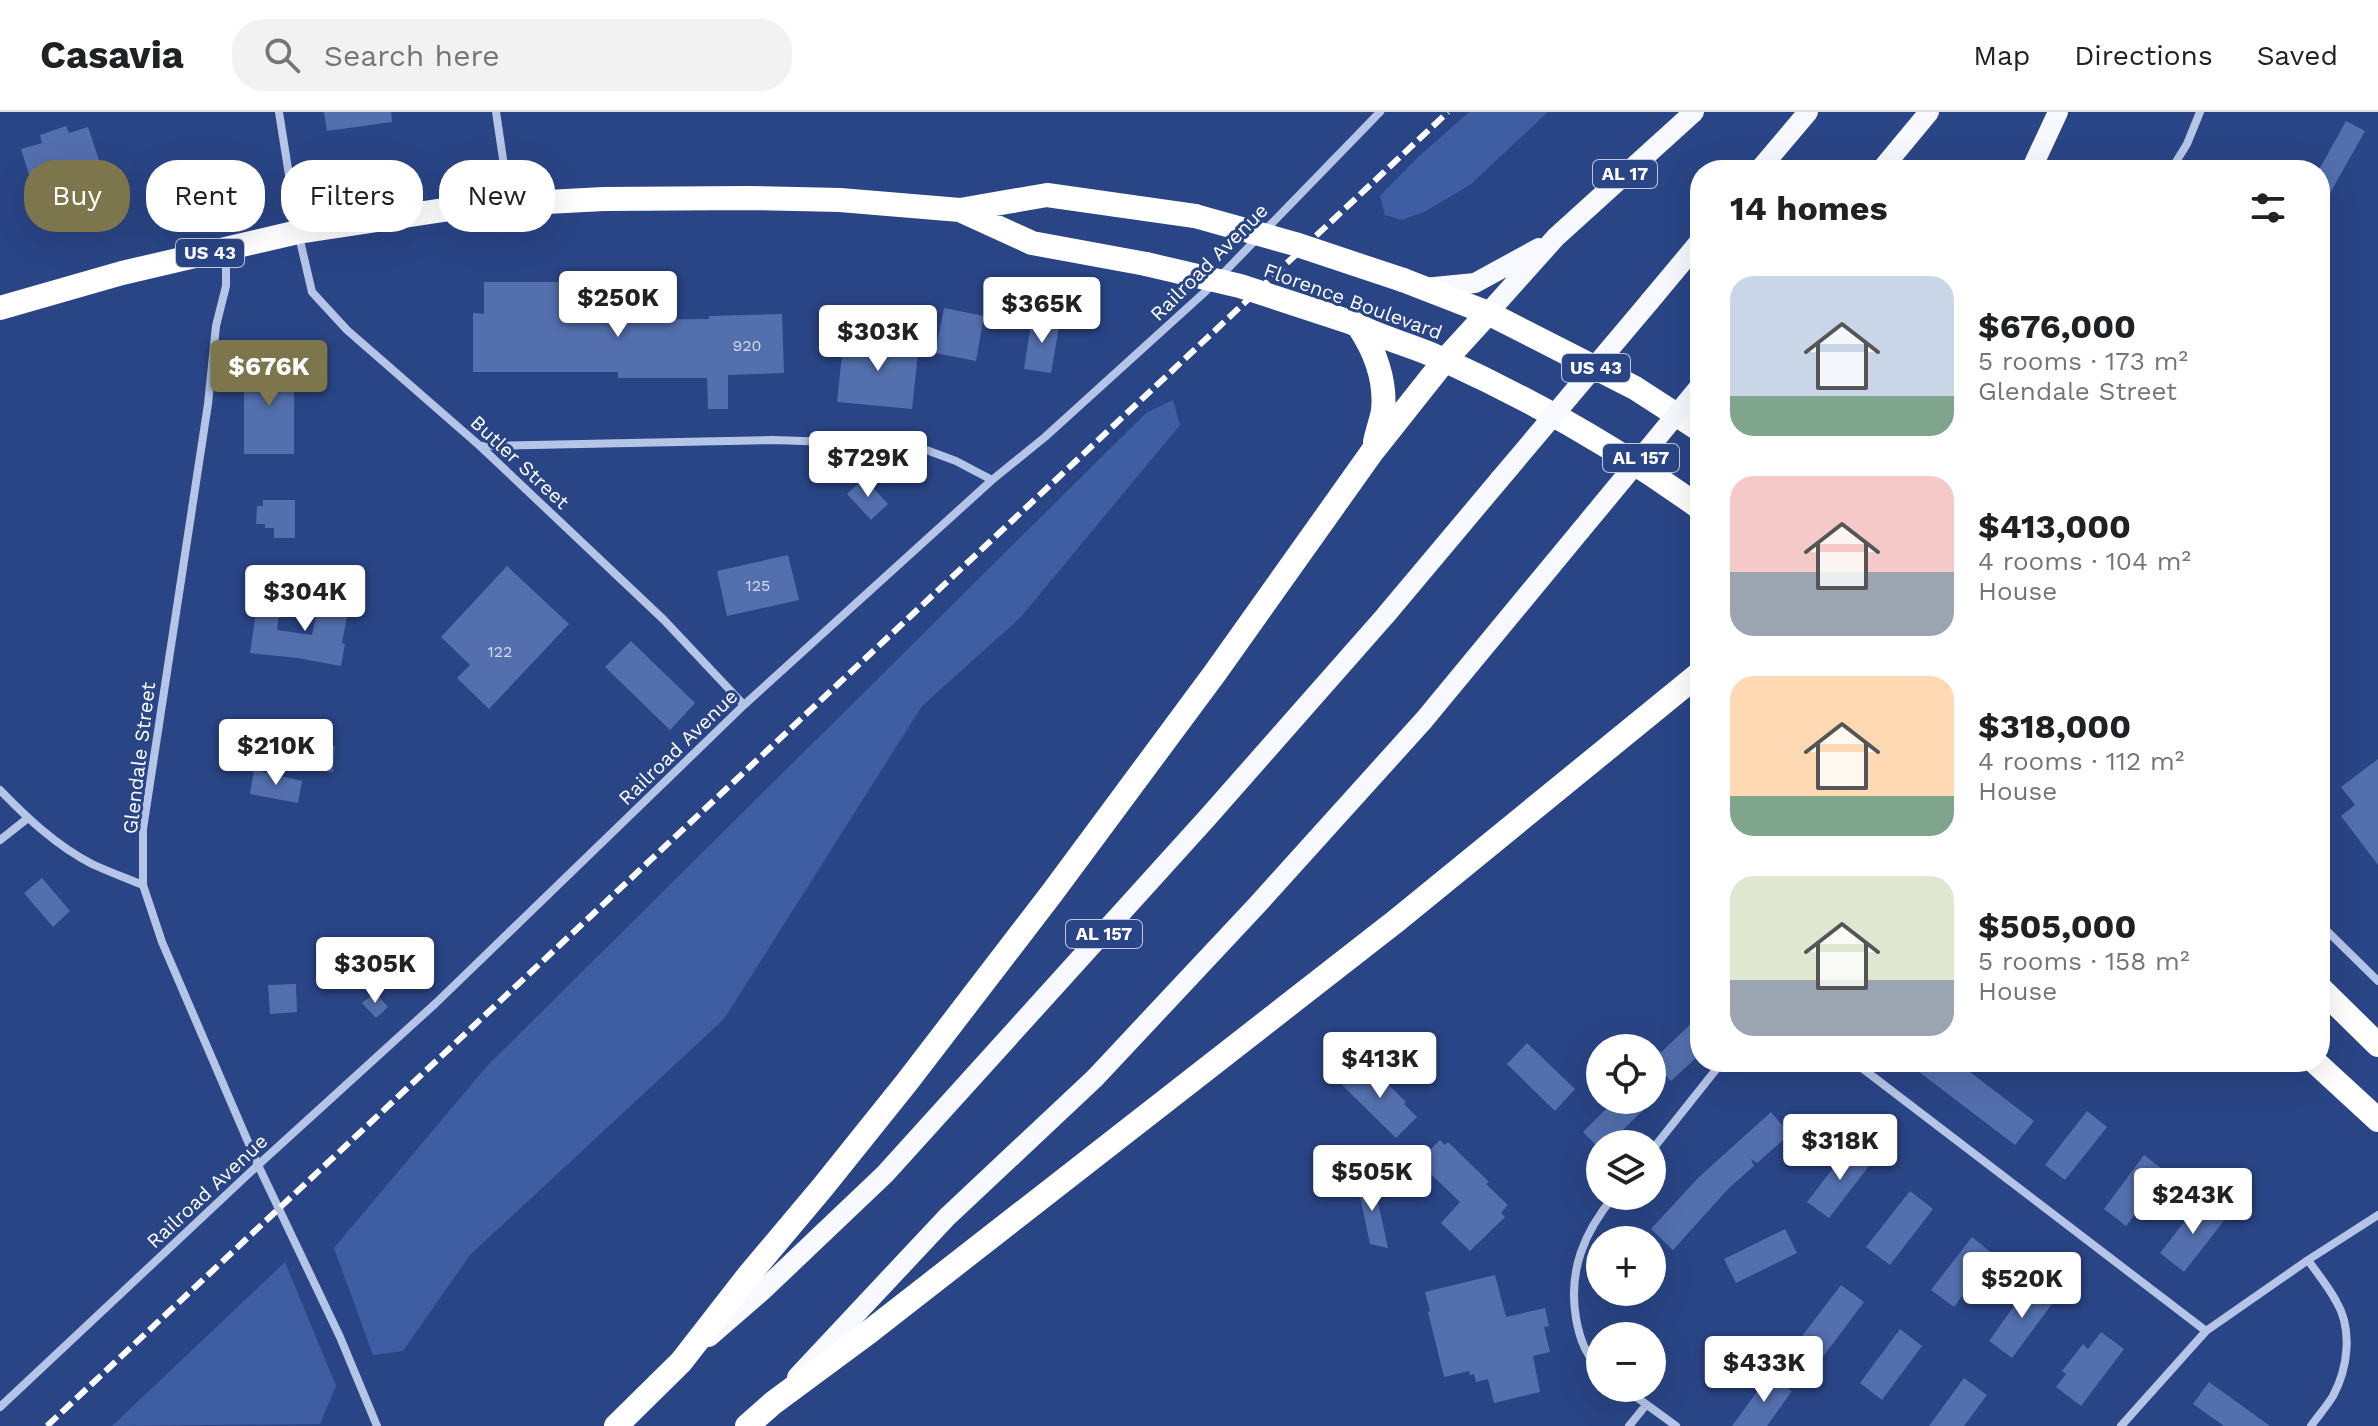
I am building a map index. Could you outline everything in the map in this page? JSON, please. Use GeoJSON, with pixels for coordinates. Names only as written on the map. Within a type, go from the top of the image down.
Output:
{"type":"FeatureCollection","features":[{"type":"Feature","properties":{"kind":"highway","name":"Florence Boulevard"},"geometry":{"type":"LineString","coordinates":[[555,202],[747,198],[840,200],[960,210],[1047,195],[1195,216],[1295,244],[1488,313],[1635,388],[1690,424]]}},
{"type":"Feature","properties":{"kind":"highway","name":"Florence Boulevard"},"geometry":{"type":"LineString","coordinates":[[960,210],[1032,243],[1146,264],[1240,286],[1414,346],[1538,405],[1690,501]]}},
{"type":"Feature","properties":{"kind":"highway","name":"Florence Boulevard"},"geometry":{"type":"LineString","coordinates":[[0,308],[122,273],[298,232]]}},
{"type":"Feature","properties":{"kind":"highway"},"geometry":{"type":"LineString","coordinates":[[681,1362],[907,1082],[1215,673],[1372,452],[1445,360],[1488,313]]}},
{"type":"Feature","properties":{"kind":"highway"},"geometry":{"type":"LineString","coordinates":[[1356,325],[1372,347],[1381,378],[1383,410],[1372,452]]}},
{"type":"Feature","properties":{"kind":"highway"},"geometry":{"type":"LineString","coordinates":[[773,1403],[881,1323],[1372,940],[1690,681]]}},
{"type":"Feature","properties":{"kind":"highway"},"geometry":{"type":"LineString","coordinates":[[2330,998],[2378,1045]]}},
{"type":"Feature","properties":{"kind":"highway"},"geometry":{"type":"LineString","coordinates":[[2326,1072],[2378,1120]]}},
{"type":"Feature","properties":{"kind":"highway","name":"AL 157"},"geometry":{"type":"LineString","coordinates":[[620,1422],[681,1362]]}},
{"type":"Feature","properties":{"kind":"highway","name":"AL 157"},"geometry":{"type":"LineString","coordinates":[[747,1426],[773,1403]]}},
{"type":"Feature","properties":{"kind":"main road","name":"AL 17"},"geometry":{"type":"LineString","coordinates":[[1414,284],[1475,283],[1514,263],[1556,237],[1694,112]]}},
{"type":"Feature","properties":{"kind":"main road"},"geometry":{"type":"LineString","coordinates":[[1767,160],[1808,112]]}},
{"type":"Feature","properties":{"kind":"main road"},"geometry":{"type":"LineString","coordinates":[[1889,160],[1929,112]]}},
{"type":"Feature","properties":{"kind":"main road"},"geometry":{"type":"LineString","coordinates":[[2036,160],[2058,112]]}},
{"type":"Feature","properties":{"kind":"main road"},"geometry":{"type":"LineString","coordinates":[[1488,313],[1556,237]]}},
{"type":"Feature","properties":{"kind":"main road","name":"AL 157"},"geometry":{"type":"LineString","coordinates":[[681,1362],[762,1291],[885,1174],[1385,616],[1690,253]]}},
{"type":"Feature","properties":{"kind":"main road","name":"AL 157"},"geometry":{"type":"LineString","coordinates":[[773,1403],[947,1217],[1095,1078],[1258,904],[1424,720],[1690,398]]}},
{"type":"Feature","properties":{"kind":"street","name":"Butler Street"},"geometry":{"type":"LineString","coordinates":[[279,112],[287,160]]}},
{"type":"Feature","properties":{"kind":"street"},"geometry":{"type":"LineString","coordinates":[[496,112],[503,160]]}},
{"type":"Feature","properties":{"kind":"street","name":"Railroad Avenue"},"geometry":{"type":"LineString","coordinates":[[0,1407],[436,1003],[744,705],[1206,291],[1380,112]]}},
{"type":"Feature","properties":{"kind":"street"},"geometry":{"type":"LineString","coordinates":[[2177,160],[2200,112]]}},
{"type":"Feature","properties":{"kind":"street","name":"Butler Street"},"geometry":{"type":"LineString","coordinates":[[298,232],[312,292],[347,330],[480,446],[664,620],[744,705]]}},
{"type":"Feature","properties":{"kind":"street","name":"Glendale Street"},"geometry":{"type":"LineString","coordinates":[[226,249],[226,286],[216,326],[208,404],[143,829],[143,885],[162,942],[258,1165],[340,1337],[372,1424]]}},
{"type":"Feature","properties":{"kind":"street"},"geometry":{"type":"LineString","coordinates":[[480,446],[772,440],[896,444],[921,448],[956,461],[992,480]]}},
{"type":"Feature","properties":{"kind":"street"},"geometry":{"type":"LineString","coordinates":[[0,790],[28,818],[69,850],[90,863],[143,885]]}},
{"type":"Feature","properties":{"kind":"street"},"geometry":{"type":"LineString","coordinates":[[0,840],[28,818]]}},
{"type":"Feature","properties":{"kind":"street"},"geometry":{"type":"LineString","coordinates":[[2330,934],[2378,981]]}},
{"type":"Feature","properties":{"kind":"street"},"geometry":{"type":"LineString","coordinates":[[1666,1132],[1714,1072]]}},
{"type":"Feature","properties":{"kind":"street"},"geometry":{"type":"LineString","coordinates":[[1867,1072],[2206,1331]]}},
{"type":"Feature","properties":{"kind":"street"},"geometry":{"type":"LineString","coordinates":[[1586,1350],[1579,1338],[1573,1277],[1580,1251],[1602,1210]]}},
{"type":"Feature","properties":{"kind":"street"},"geometry":{"type":"LineString","coordinates":[[2121,1426],[2206,1331],[2378,1215]]}},
{"type":"Feature","properties":{"kind":"street"},"geometry":{"type":"LineString","coordinates":[[2308,1260],[2338,1304],[2347,1351],[2333,1397],[2311,1426]]}},
{"type":"Feature","properties":{"kind":"street"},"geometry":{"type":"LineString","coordinates":[[1642,1402],[1676,1426]]}},
{"type":"Feature","properties":{"kind":"street"},"geometry":{"type":"LineString","coordinates":[[1629,1426],[1646,1405]]}},
{"type":"Feature","properties":{"kind":"shaded area"},"geometry":{"type":"Polygon","coordinates":[[[1469,112],[1548,112],[1470,185],[1424,212],[1402,220],[1385,215],[1380,196],[1469,112]]]}},
{"type":"Feature","properties":{"kind":"shaded area"},"geometry":{"type":"Polygon","coordinates":[[[1173,400],[1180,425],[1020,618],[922,706],[724,1019],[470,1255],[403,1351],[373,1355],[334,1248],[487,1066],[1146,413],[1173,400]]]}},
{"type":"Feature","properties":{"kind":"shaded area"},"geometry":{"type":"Polygon","coordinates":[[[285,1262],[336,1386],[320,1424],[112,1426],[285,1262]]]}},
{"type":"Feature","properties":{"kind":"building"},"geometry":{"type":"Polygon","coordinates":[[[324,112],[391,112],[392,122],[327,131],[324,112]]]}},
{"type":"Feature","properties":{"kind":"building"},"geometry":{"type":"Polygon","coordinates":[[[2346,121],[2365,131],[2330,193],[2330,160],[2324,160],[2346,121]]]}},
{"type":"Feature","properties":{"kind":"building"},"geometry":{"type":"Polygon","coordinates":[[[66,126],[69,133],[88,127],[99,160],[24,160],[21,149],[42,143],[40,135],[66,126]]]}},
{"type":"Feature","properties":{"kind":"building"},"geometry":{"type":"Polygon","coordinates":[[[484,282],[590,282],[590,316],[601,316],[601,320],[709,319],[709,316],[782,314],[784,373],[728,375],[728,409],[708,409],[707,378],[618,378],[618,372],[473,372],[473,313],[484,314],[484,282]]]}},
{"type":"Feature","properties":{"kind":"building"},"geometry":{"type":"Polygon","coordinates":[[[944,308],[984,316],[976,361],[935,353],[944,308]]]}},
{"type":"Feature","properties":{"kind":"building"},"geometry":{"type":"Polygon","coordinates":[[[1032,317],[1060,321],[1051,373],[1024,369],[1032,317]]]}},
{"type":"Feature","properties":{"kind":"building"},"geometry":{"type":"Polygon","coordinates":[[[844,336],[919,344],[912,409],[837,402],[844,336]]]}},
{"type":"Feature","properties":{"kind":"building"},"geometry":{"type":"Polygon","coordinates":[[[244,363],[294,363],[294,454],[244,454],[244,363]]]}},
{"type":"Feature","properties":{"kind":"building"},"geometry":{"type":"Polygon","coordinates":[[[864,478],[888,504],[871,520],[847,494],[864,478]]]}},
{"type":"Feature","properties":{"kind":"building"},"geometry":{"type":"Polygon","coordinates":[[[263,500],[295,500],[295,538],[274,538],[274,528],[256,524],[257,506],[263,506],[263,500]]]}},
{"type":"Feature","properties":{"kind":"building"},"geometry":{"type":"Polygon","coordinates":[[[788,555],[799,600],[727,616],[717,571],[788,555]]]}},
{"type":"Feature","properties":{"kind":"building"},"geometry":{"type":"Polygon","coordinates":[[[507,566],[569,624],[489,709],[457,678],[470,665],[441,637],[507,566]]]}},
{"type":"Feature","properties":{"kind":"building"},"geometry":{"type":"Polygon","coordinates":[[[326,591],[351,595],[341,666],[250,653],[257,605],[280,608],[277,630],[312,635],[318,605],[323,606],[326,591]]]}},
{"type":"Feature","properties":{"kind":"building"},"geometry":{"type":"Polygon","coordinates":[[[631,641],[695,703],[670,730],[605,667],[631,641]]]}},
{"type":"Feature","properties":{"kind":"building"},"geometry":{"type":"Polygon","coordinates":[[[310,744],[335,746],[333,772],[308,770],[310,744]]]}},
{"type":"Feature","properties":{"kind":"building"},"geometry":{"type":"Polygon","coordinates":[[[2378,759],[2378,865],[2341,816],[2355,805],[2341,787],[2378,759]]]}},
{"type":"Feature","properties":{"kind":"building"},"geometry":{"type":"Polygon","coordinates":[[[254,770],[302,781],[298,803],[250,794],[254,770]]]}},
{"type":"Feature","properties":{"kind":"building"},"geometry":{"type":"Polygon","coordinates":[[[42,878],[70,911],[53,927],[24,893],[42,878]]]}},
{"type":"Feature","properties":{"kind":"building"},"geometry":{"type":"Polygon","coordinates":[[[296,984],[297,1012],[270,1014],[268,985],[296,984]]]}},
{"type":"Feature","properties":{"kind":"building"},"geometry":{"type":"Polygon","coordinates":[[[375,992],[388,1007],[376,1018],[362,1003],[375,992]]]}},
{"type":"Feature","properties":{"kind":"building"},"geometry":{"type":"Polygon","coordinates":[[[1690,1025],[1690,1063],[1671,1081],[1666,1076],[1666,1048],[1690,1025]]]}},
{"type":"Feature","properties":{"kind":"building"},"geometry":{"type":"Polygon","coordinates":[[[1527,1043],[1575,1089],[1555,1111],[1507,1064],[1527,1043]]]}},
{"type":"Feature","properties":{"kind":"building"},"geometry":{"type":"Polygon","coordinates":[[[1362,1064],[1376,1077],[1379,1075],[1417,1117],[1396,1138],[1342,1085],[1362,1064]]]}},
{"type":"Feature","properties":{"kind":"building"},"geometry":{"type":"Polygon","coordinates":[[[1919,1072],[1970,1072],[2034,1121],[2015,1145],[1919,1072]]]}},
{"type":"Feature","properties":{"kind":"building"},"geometry":{"type":"Polygon","coordinates":[[[2087,1111],[2107,1127],[2065,1180],[2045,1165],[2087,1111]]]}},
{"type":"Feature","properties":{"kind":"building"},"geometry":{"type":"Polygon","coordinates":[[[1771,1112],[1790,1134],[1757,1163],[1751,1159],[1754,1166],[1729,1188],[1673,1250],[1666,1243],[1666,1226],[1654,1226],[1698,1178],[1771,1112]]]}},
{"type":"Feature","properties":{"kind":"building"},"geometry":{"type":"Polygon","coordinates":[[[1601,1114],[1639,1114],[1623,1130],[1586,1130],[1586,1135],[1583,1132],[1601,1114]]]}},
{"type":"Feature","properties":{"kind":"building"},"geometry":{"type":"Polygon","coordinates":[[[1440,1140],[1445,1145],[1448,1142],[1508,1205],[1501,1213],[1505,1217],[1470,1251],[1441,1223],[1460,1202],[1418,1162],[1440,1140]]]}},
{"type":"Feature","properties":{"kind":"building"},"geometry":{"type":"Polygon","coordinates":[[[1851,1145],[1872,1162],[1829,1218],[1807,1202],[1851,1145]]]}},
{"type":"Feature","properties":{"kind":"building"},"geometry":{"type":"Polygon","coordinates":[[[2144,1155],[2166,1172],[2126,1226],[2104,1209],[2144,1155]]]}},
{"type":"Feature","properties":{"kind":"building"},"geometry":{"type":"Polygon","coordinates":[[[1373,1179],[1388,1248],[1370,1244],[1357,1182],[1373,1179]]]}},
{"type":"Feature","properties":{"kind":"building"},"geometry":{"type":"Polygon","coordinates":[[[1910,1191],[1933,1209],[1890,1265],[1866,1247],[1910,1191]]]}},
{"type":"Feature","properties":{"kind":"building"},"geometry":{"type":"Polygon","coordinates":[[[2202,1199],[2226,1218],[2184,1272],[2160,1253],[2202,1199]]]}},
{"type":"Feature","properties":{"kind":"building"},"geometry":{"type":"Polygon","coordinates":[[[1785,1229],[1797,1253],[1736,1283],[1724,1259],[1785,1229]]]}},
{"type":"Feature","properties":{"kind":"building"},"geometry":{"type":"Polygon","coordinates":[[[1972,1237],[1993,1254],[1954,1307],[1931,1290],[1972,1237]]]}},
{"type":"Feature","properties":{"kind":"building"},"geometry":{"type":"Polygon","coordinates":[[[1495,1275],[1506,1317],[1545,1308],[1549,1326],[1544,1327],[1550,1352],[1533,1356],[1540,1392],[1494,1403],[1488,1379],[1476,1382],[1474,1374],[1470,1375],[1469,1371],[1444,1377],[1425,1292],[1495,1275]]]}},
{"type":"Feature","properties":{"kind":"building"},"geometry":{"type":"Polygon","coordinates":[[[2033,1283],[2055,1300],[2012,1358],[1989,1341],[2033,1283]]]}},
{"type":"Feature","properties":{"kind":"building"},"geometry":{"type":"Polygon","coordinates":[[[1841,1285],[1864,1302],[1822,1358],[1799,1340],[1841,1285]]]}},
{"type":"Feature","properties":{"kind":"building"},"geometry":{"type":"Polygon","coordinates":[[[1900,1329],[1922,1346],[1882,1400],[1860,1383],[1900,1329]]]}},
{"type":"Feature","properties":{"kind":"building"},"geometry":{"type":"Polygon","coordinates":[[[2101,1332],[2124,1349],[2081,1406],[2056,1387],[2066,1374],[2062,1371],[2083,1344],[2088,1349],[2101,1332]]]}},
{"type":"Feature","properties":{"kind":"building"},"geometry":{"type":"Polygon","coordinates":[[[1771,1376],[1792,1391],[1767,1426],[1732,1426],[1767,1378],[1771,1376]]]}},
{"type":"Feature","properties":{"kind":"building"},"geometry":{"type":"Polygon","coordinates":[[[1964,1378],[1987,1395],[1964,1426],[1929,1426],[1964,1378]]]}},
{"type":"Feature","properties":{"kind":"building"},"geometry":{"type":"Polygon","coordinates":[[[2209,1382],[2270,1426],[2224,1426],[2193,1404],[2209,1382]]]}},
{"type":"Feature","properties":{"kind":"railway"},"geometry":{"type":"LineString","coordinates":[[47,1426],[1448,112]]}}]}
